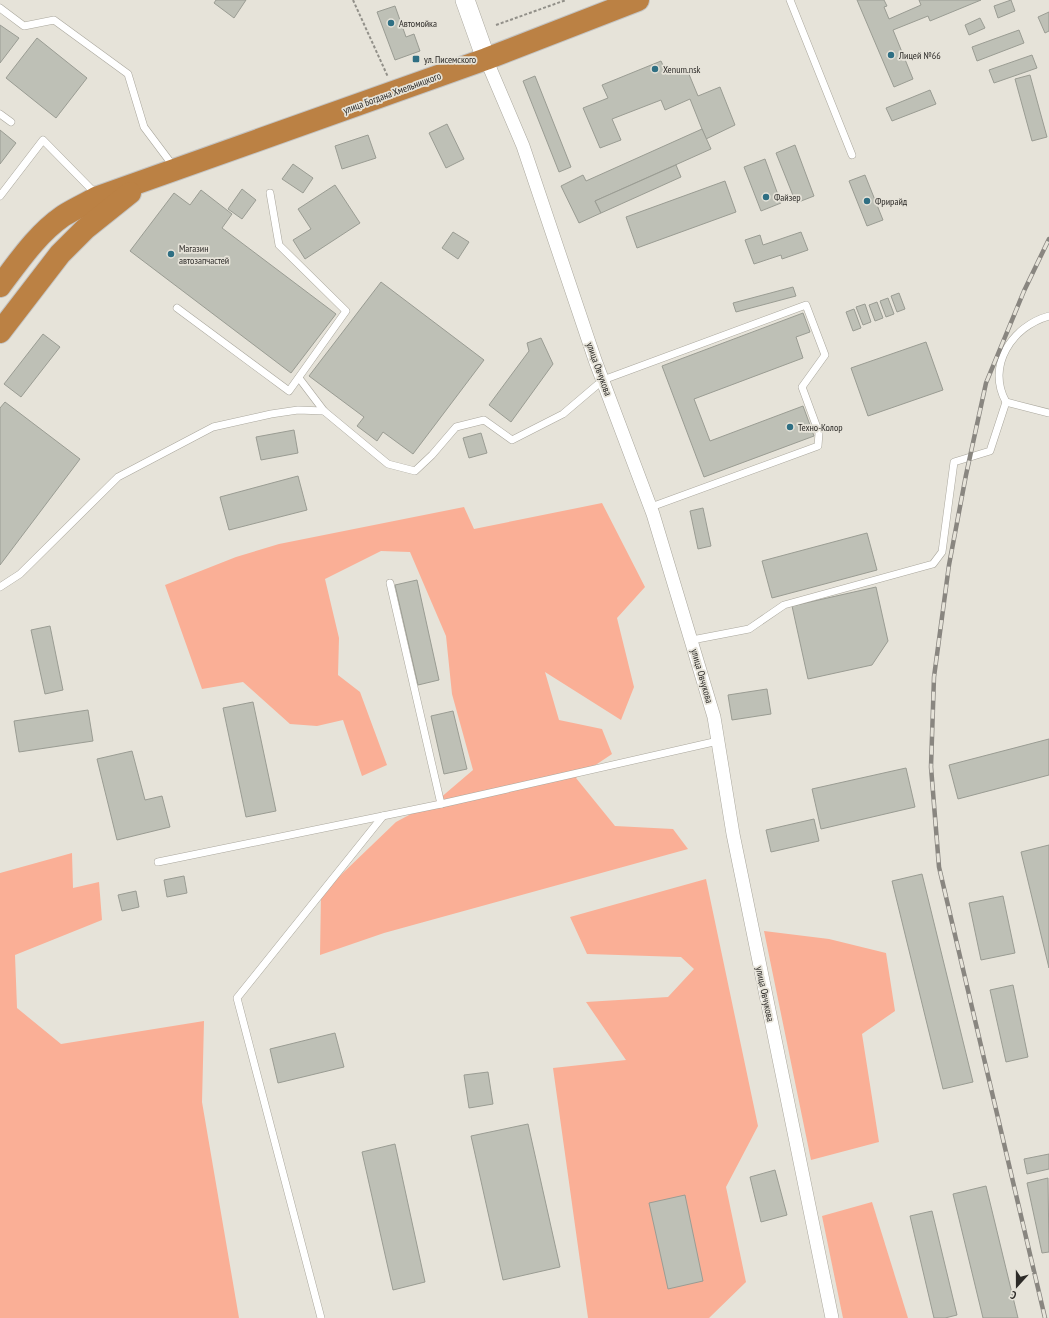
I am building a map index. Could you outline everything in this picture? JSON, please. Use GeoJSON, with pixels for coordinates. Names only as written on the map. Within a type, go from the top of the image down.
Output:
{"type":"FeatureCollection","features":[{"type":"Feature","properties":{"kind":"highway","name":"улица Богдана Хмельницкого"},"geometry":{"type":"LineString","coordinates":[[0,286],[30,247],[46,230],[62,216],[98,197],[145,182],[175,168],[486,59],[638,0]]}},
{"type":"Feature","properties":{"kind":"highway","name":"улица Богдана Хмельницкого"},"geometry":{"type":"LineString","coordinates":[[0,332],[60,254],[85,229],[145,182]]}},
{"type":"Feature","properties":{"kind":"street"},"geometry":{"type":"LineString","coordinates":[[465,0],[486,59]]}},
{"type":"Feature","properties":{"kind":"street","name":"улица Овчукова"},"geometry":{"type":"LineString","coordinates":[[486,59],[523,146],[603,380],[651,508],[714,717],[733,834],[832,1318]]}},
{"type":"Feature","properties":{"kind":"lane"},"geometry":{"type":"LineString","coordinates":[[790,0],[852,155]]}},
{"type":"Feature","properties":{"kind":"lane"},"geometry":{"type":"LineString","coordinates":[[0,8],[24,26],[54,20],[128,74],[144,127],[175,168]]}},
{"type":"Feature","properties":{"kind":"lane"},"geometry":{"type":"LineString","coordinates":[[0,114],[11,122]]}},
{"type":"Feature","properties":{"kind":"lane"},"geometry":{"type":"LineString","coordinates":[[0,196],[43,140],[98,197]]}},
{"type":"Feature","properties":{"kind":"lane"},"geometry":{"type":"LineString","coordinates":[[177,308],[289,391],[346,311],[279,245],[270,193]]}},
{"type":"Feature","properties":{"kind":"lane"},"geometry":{"type":"LineString","coordinates":[[299,378],[324,411],[388,464],[415,471],[432,455],[456,427],[484,420],[512,440],[563,414],[603,380],[806,305],[825,355],[802,387],[819,434],[818,446],[651,508]]}},
{"type":"Feature","properties":{"kind":"lane"},"geometry":{"type":"LineString","coordinates":[[1049,316],[1022,329],[1010,342],[1000,364],[998,374],[1000,392],[1006,402],[1049,413]]}},
{"type":"Feature","properties":{"kind":"lane"},"geometry":{"type":"LineString","coordinates":[[692,640],[749,629],[784,605],[933,564],[942,552],[954,462],[990,451],[1006,402]]}},
{"type":"Feature","properties":{"kind":"lane"},"geometry":{"type":"LineString","coordinates":[[0,587],[20,574],[118,477],[213,427],[271,414],[298,410],[324,411]]}},
{"type":"Feature","properties":{"kind":"lane"},"geometry":{"type":"LineString","coordinates":[[390,583],[441,804]]}},
{"type":"Feature","properties":{"kind":"lane"},"geometry":{"type":"LineString","coordinates":[[158,862],[441,804],[718,741]]}},
{"type":"Feature","properties":{"kind":"lane"},"geometry":{"type":"LineString","coordinates":[[321,1318],[237,998],[383,816]]}},
{"type":"Feature","properties":{"kind":"path"},"geometry":{"type":"LineString","coordinates":[[353,0],[395,92]]}},
{"type":"Feature","properties":{"kind":"path"},"geometry":{"type":"LineString","coordinates":[[496,25],[566,0]]}},
{"type":"Feature","properties":{"kind":"shaded area"},"geometry":{"type":"Polygon","coordinates":[[[602,503],[645,587],[617,618],[634,687],[621,720],[545,672],[559,720],[602,729],[612,754],[576,778],[615,826],[673,829],[688,849],[384,933],[320,955],[321,894],[396,822],[439,799],[473,770],[452,694],[446,636],[410,552],[381,551],[325,579],[339,638],[338,675],[360,692],[387,765],[362,776],[343,720],[317,726],[290,724],[243,682],[202,689],[165,585],[236,557],[279,544],[464,507],[474,529],[602,503]]]}},
{"type":"Feature","properties":{"kind":"shaded area"},"geometry":{"type":"Polygon","coordinates":[[[72,853],[73,888],[99,882],[102,920],[15,955],[17,1008],[61,1044],[204,1021],[202,1102],[239,1318],[0,1318],[0,873],[72,853]]]}},
{"type":"Feature","properties":{"kind":"shaded area"},"geometry":{"type":"Polygon","coordinates":[[[706,879],[758,1126],[726,1187],[746,1282],[709,1318],[588,1318],[553,1068],[626,1060],[586,1002],[668,997],[694,969],[681,957],[587,954],[570,917],[706,879]]]}},
{"type":"Feature","properties":{"kind":"shaded area"},"geometry":{"type":"Polygon","coordinates":[[[764,931],[829,939],[886,953],[895,1011],[862,1034],[879,1142],[811,1160],[764,931]]]}},
{"type":"Feature","properties":{"kind":"shaded area"},"geometry":{"type":"Polygon","coordinates":[[[872,1202],[908,1318],[843,1318],[822,1216],[872,1202]]]}},
{"type":"Feature","properties":{"kind":"building"},"geometry":{"type":"Polygon","coordinates":[[[216,0],[246,0],[234,18],[214,3],[216,0]]]}},
{"type":"Feature","properties":{"kind":"building","name":"Лицей №66"},"geometry":{"type":"Polygon","coordinates":[[[857,0],[884,0],[887,6],[884,7],[889,19],[921,5],[919,0],[981,0],[930,21],[928,16],[893,30],[913,79],[894,87],[857,0]]]}},
{"type":"Feature","properties":{"kind":"building"},"geometry":{"type":"Polygon","coordinates":[[[1011,0],[1015,11],[998,18],[994,6],[1011,0]]]}},
{"type":"Feature","properties":{"kind":"building","name":"Автомойка"},"geometry":{"type":"Polygon","coordinates":[[[395,6],[406,37],[414,34],[420,51],[395,60],[377,12],[395,6]]]}},
{"type":"Feature","properties":{"kind":"building"},"geometry":{"type":"Polygon","coordinates":[[[1049,12],[1049,31],[1045,33],[1038,17],[1049,12]]]}},
{"type":"Feature","properties":{"kind":"building"},"geometry":{"type":"Polygon","coordinates":[[[980,18],[985,28],[969,35],[965,25],[980,18]]]}},
{"type":"Feature","properties":{"kind":"building"},"geometry":{"type":"Polygon","coordinates":[[[0,25],[19,38],[0,63],[0,25]]]}},
{"type":"Feature","properties":{"kind":"building"},"geometry":{"type":"Polygon","coordinates":[[[1019,30],[1024,43],[977,61],[972,47],[1019,30]]]}},
{"type":"Feature","properties":{"kind":"building"},"geometry":{"type":"Polygon","coordinates":[[[37,38],[87,78],[56,118],[6,78],[37,38]]]}},
{"type":"Feature","properties":{"kind":"building"},"geometry":{"type":"Polygon","coordinates":[[[1032,55],[1037,68],[994,83],[989,70],[1032,55]]]}},
{"type":"Feature","properties":{"kind":"building"},"geometry":{"type":"Polygon","coordinates":[[[661,61],[667,74],[686,67],[698,96],[720,87],[735,125],[706,139],[690,99],[665,110],[661,100],[612,119],[621,140],[600,148],[583,108],[608,98],[602,85],[661,61]]]}},
{"type":"Feature","properties":{"kind":"building"},"geometry":{"type":"Polygon","coordinates":[[[1030,75],[1047,137],[1032,141],[1015,79],[1030,75]]]}},
{"type":"Feature","properties":{"kind":"building"},"geometry":{"type":"Polygon","coordinates":[[[535,76],[571,167],[559,172],[523,81],[535,76]]]}},
{"type":"Feature","properties":{"kind":"building"},"geometry":{"type":"Polygon","coordinates":[[[930,90],[936,104],[892,121],[886,108],[930,90]]]}},
{"type":"Feature","properties":{"kind":"building"},"geometry":{"type":"Polygon","coordinates":[[[447,124],[464,159],[446,168],[429,133],[447,124]]]}},
{"type":"Feature","properties":{"kind":"building"},"geometry":{"type":"Polygon","coordinates":[[[702,129],[711,149],[595,201],[601,213],[579,223],[561,186],[583,175],[586,181],[702,129]]]}},
{"type":"Feature","properties":{"kind":"building"},"geometry":{"type":"Polygon","coordinates":[[[0,130],[16,143],[0,164],[0,130]]]}},
{"type":"Feature","properties":{"kind":"building"},"geometry":{"type":"Polygon","coordinates":[[[368,135],[376,158],[342,169],[335,146],[368,135]]]}},
{"type":"Feature","properties":{"kind":"building"},"geometry":{"type":"Polygon","coordinates":[[[795,145],[814,196],[796,203],[776,153],[795,145]]]}},
{"type":"Feature","properties":{"kind":"building"},"geometry":{"type":"Polygon","coordinates":[[[765,159],[781,203],[761,211],[744,167],[765,159]]]}},
{"type":"Feature","properties":{"kind":"building"},"geometry":{"type":"Polygon","coordinates":[[[293,164],[313,178],[303,193],[282,179],[293,164]]]}},
{"type":"Feature","properties":{"kind":"building"},"geometry":{"type":"Polygon","coordinates":[[[676,165],[681,177],[601,213],[595,201],[676,165]]]}},
{"type":"Feature","properties":{"kind":"building"},"geometry":{"type":"Polygon","coordinates":[[[865,175],[883,220],[867,226],[849,181],[865,175]]]}},
{"type":"Feature","properties":{"kind":"building"},"geometry":{"type":"Polygon","coordinates":[[[725,181],[736,212],[637,248],[626,217],[725,181]]]}},
{"type":"Feature","properties":{"kind":"building"},"geometry":{"type":"Polygon","coordinates":[[[335,185],[360,223],[305,259],[293,240],[311,229],[298,209],[335,185]]]}},
{"type":"Feature","properties":{"kind":"building"},"geometry":{"type":"Polygon","coordinates":[[[242,189],[256,200],[242,219],[228,209],[242,189]]]}},
{"type":"Feature","properties":{"kind":"building"},"geometry":{"type":"Polygon","coordinates":[[[201,190],[232,214],[222,228],[336,314],[291,373],[130,251],[174,193],[190,205],[201,190]]]}},
{"type":"Feature","properties":{"kind":"building"},"geometry":{"type":"Polygon","coordinates":[[[453,232],[469,242],[458,259],[442,248],[453,232]]]}},
{"type":"Feature","properties":{"kind":"building"},"geometry":{"type":"Polygon","coordinates":[[[801,232],[808,250],[782,259],[781,255],[754,264],[745,240],[760,235],[763,245],[801,232]]]}},
{"type":"Feature","properties":{"kind":"building"},"geometry":{"type":"Polygon","coordinates":[[[381,282],[484,360],[413,454],[383,432],[377,441],[357,426],[364,417],[309,376],[381,282]]]}},
{"type":"Feature","properties":{"kind":"building"},"geometry":{"type":"Polygon","coordinates":[[[793,287],[796,296],[736,312],[733,303],[793,287]]]}},
{"type":"Feature","properties":{"kind":"building"},"geometry":{"type":"Polygon","coordinates":[[[899,293],[905,309],[897,312],[891,296],[899,293]]]}},
{"type":"Feature","properties":{"kind":"building"},"geometry":{"type":"Polygon","coordinates":[[[888,298],[894,314],[886,317],[880,301],[888,298]]]}},
{"type":"Feature","properties":{"kind":"building"},"geometry":{"type":"Polygon","coordinates":[[[877,302],[883,318],[875,321],[869,305],[877,302]]]}},
{"type":"Feature","properties":{"kind":"building"},"geometry":{"type":"Polygon","coordinates":[[[865,304],[871,322],[863,325],[856,307],[865,304]]]}},
{"type":"Feature","properties":{"kind":"building"},"geometry":{"type":"Polygon","coordinates":[[[854,309],[861,328],[853,331],[846,312],[854,309]]]}},
{"type":"Feature","properties":{"kind":"building"},"geometry":{"type":"Polygon","coordinates":[[[803,313],[810,332],[796,337],[803,358],[694,399],[710,441],[803,406],[814,436],[704,477],[662,366],[803,313]]]}},
{"type":"Feature","properties":{"kind":"building"},"geometry":{"type":"Polygon","coordinates":[[[43,334],[60,347],[21,397],[4,384],[43,334]]]}},
{"type":"Feature","properties":{"kind":"building"},"geometry":{"type":"Polygon","coordinates":[[[541,338],[553,364],[511,422],[489,405],[529,351],[527,343],[541,338]]]}},
{"type":"Feature","properties":{"kind":"building"},"geometry":{"type":"Polygon","coordinates":[[[926,342],[943,390],[868,416],[851,368],[926,342]]]}},
{"type":"Feature","properties":{"kind":"building"},"geometry":{"type":"Polygon","coordinates":[[[5,402],[80,459],[0,565],[0,408],[5,402]]]}},
{"type":"Feature","properties":{"kind":"building"},"geometry":{"type":"Polygon","coordinates":[[[294,430],[298,453],[261,460],[256,437],[294,430]]]}},
{"type":"Feature","properties":{"kind":"building"},"geometry":{"type":"Polygon","coordinates":[[[481,433],[487,453],[469,458],[463,438],[481,433]]]}},
{"type":"Feature","properties":{"kind":"building"},"geometry":{"type":"Polygon","coordinates":[[[298,476],[307,510],[229,530],[220,497],[298,476]]]}},
{"type":"Feature","properties":{"kind":"building"},"geometry":{"type":"Polygon","coordinates":[[[703,508],[711,546],[698,549],[690,511],[703,508]]]}},
{"type":"Feature","properties":{"kind":"building"},"geometry":{"type":"Polygon","coordinates":[[[867,533],[877,570],[772,598],[762,561],[867,533]]]}},
{"type":"Feature","properties":{"kind":"building"},"geometry":{"type":"Polygon","coordinates":[[[417,580],[439,680],[418,685],[395,585],[417,580]]]}},
{"type":"Feature","properties":{"kind":"building"},"geometry":{"type":"Polygon","coordinates":[[[876,587],[888,641],[872,665],[808,679],[792,606],[876,587]]]}},
{"type":"Feature","properties":{"kind":"building"},"geometry":{"type":"Polygon","coordinates":[[[50,626],[63,690],[45,694],[31,630],[50,626]]]}},
{"type":"Feature","properties":{"kind":"building"},"geometry":{"type":"Polygon","coordinates":[[[767,689],[771,714],[732,720],[728,695],[767,689]]]}},
{"type":"Feature","properties":{"kind":"building"},"geometry":{"type":"Polygon","coordinates":[[[253,702],[276,811],[246,817],[223,708],[253,702]]]}},
{"type":"Feature","properties":{"kind":"building"},"geometry":{"type":"Polygon","coordinates":[[[88,710],[93,741],[19,752],[14,721],[88,710]]]}},
{"type":"Feature","properties":{"kind":"building"},"geometry":{"type":"Polygon","coordinates":[[[453,711],[467,769],[444,774],[431,716],[453,711]]]}},
{"type":"Feature","properties":{"kind":"building"},"geometry":{"type":"Polygon","coordinates":[[[1049,739],[1049,775],[958,799],[949,765],[1049,739]]]}},
{"type":"Feature","properties":{"kind":"building"},"geometry":{"type":"Polygon","coordinates":[[[132,751],[145,800],[162,796],[170,827],[117,840],[97,759],[132,751]]]}},
{"type":"Feature","properties":{"kind":"building"},"geometry":{"type":"Polygon","coordinates":[[[906,768],[915,807],[821,829],[812,789],[906,768]]]}},
{"type":"Feature","properties":{"kind":"building"},"geometry":{"type":"Polygon","coordinates":[[[814,819],[819,841],[771,852],[766,830],[814,819]]]}},
{"type":"Feature","properties":{"kind":"building"},"geometry":{"type":"Polygon","coordinates":[[[1049,845],[1049,968],[1021,852],[1049,845]]]}},
{"type":"Feature","properties":{"kind":"building"},"geometry":{"type":"Polygon","coordinates":[[[922,874],[973,1082],[943,1089],[892,881],[922,874]]]}},
{"type":"Feature","properties":{"kind":"building"},"geometry":{"type":"Polygon","coordinates":[[[184,876],[187,893],[167,897],[164,880],[184,876]]]}},
{"type":"Feature","properties":{"kind":"building"},"geometry":{"type":"Polygon","coordinates":[[[136,891],[139,907],[122,911],[118,895],[136,891]]]}},
{"type":"Feature","properties":{"kind":"building"},"geometry":{"type":"Polygon","coordinates":[[[1003,896],[1015,953],[981,960],[969,903],[1003,896]]]}},
{"type":"Feature","properties":{"kind":"building"},"geometry":{"type":"Polygon","coordinates":[[[1013,985],[1028,1057],[1006,1062],[990,990],[1013,985]]]}},
{"type":"Feature","properties":{"kind":"building"},"geometry":{"type":"Polygon","coordinates":[[[335,1033],[344,1067],[278,1083],[270,1049],[335,1033]]]}},
{"type":"Feature","properties":{"kind":"building"},"geometry":{"type":"Polygon","coordinates":[[[488,1072],[493,1104],[469,1108],[464,1075],[488,1072]]]}},
{"type":"Feature","properties":{"kind":"building"},"geometry":{"type":"Polygon","coordinates":[[[528,1124],[560,1267],[503,1280],[471,1136],[528,1124]]]}},
{"type":"Feature","properties":{"kind":"building"},"geometry":{"type":"Polygon","coordinates":[[[395,1144],[425,1282],[393,1290],[362,1152],[395,1144]]]}},
{"type":"Feature","properties":{"kind":"building"},"geometry":{"type":"Polygon","coordinates":[[[1049,1154],[1049,1169],[1027,1174],[1024,1159],[1049,1154]]]}},
{"type":"Feature","properties":{"kind":"building"},"geometry":{"type":"Polygon","coordinates":[[[775,1170],[787,1215],[761,1222],[750,1177],[775,1170]]]}},
{"type":"Feature","properties":{"kind":"building"},"geometry":{"type":"Polygon","coordinates":[[[1048,1178],[1049,1252],[1042,1253],[1027,1183],[1048,1178]]]}},
{"type":"Feature","properties":{"kind":"building"},"geometry":{"type":"Polygon","coordinates":[[[986,1186],[1018,1318],[983,1318],[953,1194],[986,1186]]]}},
{"type":"Feature","properties":{"kind":"building"},"geometry":{"type":"Polygon","coordinates":[[[685,1195],[703,1281],[668,1289],[649,1203],[685,1195]]]}},
{"type":"Feature","properties":{"kind":"building"},"geometry":{"type":"Polygon","coordinates":[[[932,1211],[957,1315],[945,1318],[934,1318],[910,1216],[932,1211]]]}},
{"type":"Feature","properties":{"kind":"railway"},"geometry":{"type":"LineString","coordinates":[[1045,1318],[939,867],[931,767],[934,677],[949,565],[966,475],[986,383],[1024,291],[1049,239]]}},
{"type":"Feature","properties":{"kind":"place","name":"Автомойка"},"geometry":{"type":"Point","coordinates":[391,23]}},
{"type":"Feature","properties":{"kind":"place","name":"Лицей №66"},"geometry":{"type":"Point","coordinates":[891,55]}},
{"type":"Feature","properties":{"kind":"place","name":"ул. Писемского"},"geometry":{"type":"Point","coordinates":[416,59]}},
{"type":"Feature","properties":{"kind":"place","name":"Xenum.nsk"},"geometry":{"type":"Point","coordinates":[655,69]}},
{"type":"Feature","properties":{"kind":"place","name":"Файзер"},"geometry":{"type":"Point","coordinates":[766,197]}},
{"type":"Feature","properties":{"kind":"place","name":"Фрирайд"},"geometry":{"type":"Point","coordinates":[867,201]}},
{"type":"Feature","properties":{"kind":"place","name":"Магазин автозапчастей"},"geometry":{"type":"Point","coordinates":[171,254]}},
{"type":"Feature","properties":{"kind":"place","name":"Техно-Колор"},"geometry":{"type":"Point","coordinates":[790,427]}}]}
